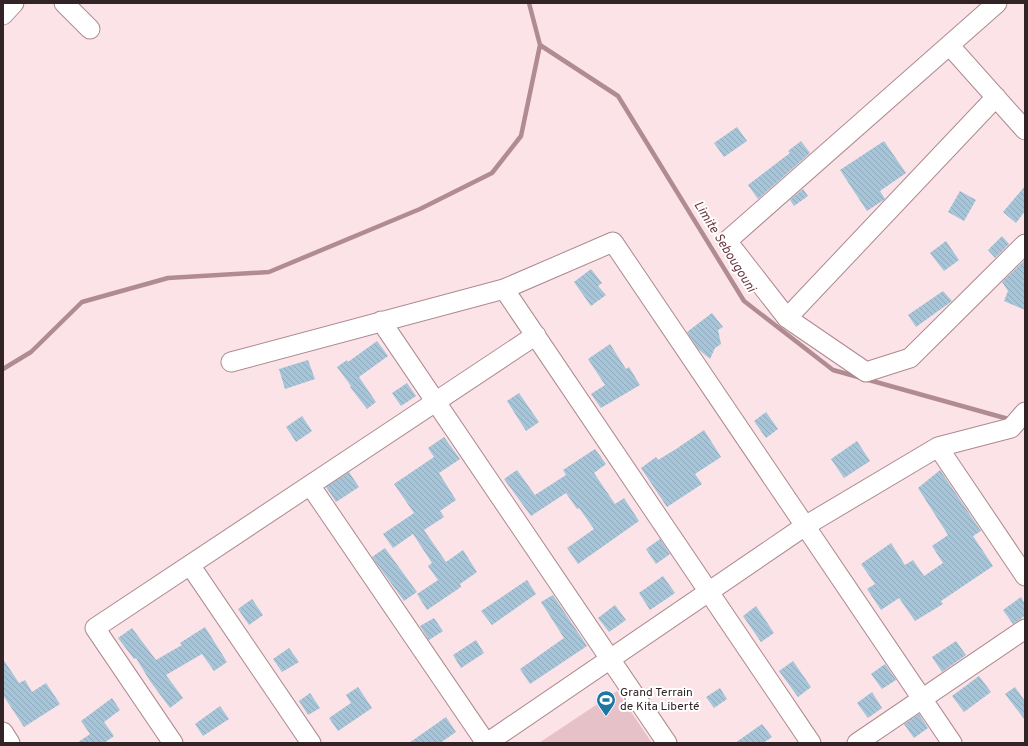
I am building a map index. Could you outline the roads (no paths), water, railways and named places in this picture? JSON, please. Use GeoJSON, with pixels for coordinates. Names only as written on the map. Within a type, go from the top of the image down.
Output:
{"type":"FeatureCollection","features":[{"type":"Feature","properties":{"kind":"street"},"geometry":{"type":"LineString","coordinates":[[3,15],[14,3]]}},
{"type":"Feature","properties":{"kind":"street"},"geometry":{"type":"LineString","coordinates":[[64,3],[90,29]]}},
{"type":"Feature","properties":{"kind":"street"},"geometry":{"type":"LineString","coordinates":[[997,3],[727,241],[787,318],[866,372],[910,358],[1025,244]]}},
{"type":"Feature","properties":{"kind":"street"},"geometry":{"type":"LineString","coordinates":[[950,46],[1025,130]]}},
{"type":"Feature","properties":{"kind":"street"},"geometry":{"type":"LineString","coordinates":[[787,318],[996,98]]}},
{"type":"Feature","properties":{"kind":"street"},"geometry":{"type":"LineString","coordinates":[[231,362],[504,289],[613,242],[952,743]]}},
{"type":"Feature","properties":{"kind":"street"},"geometry":{"type":"LineString","coordinates":[[504,289],[812,743]]}},
{"type":"Feature","properties":{"kind":"street"},"geometry":{"type":"LineString","coordinates":[[381,321],[667,743]]}},
{"type":"Feature","properties":{"kind":"street"},"geometry":{"type":"LineString","coordinates":[[173,743],[95,628],[536,335]]}},
{"type":"Feature","properties":{"kind":"street"},"geometry":{"type":"LineString","coordinates":[[310,485],[487,743],[805,526],[938,447],[1011,428],[1025,412]]}},
{"type":"Feature","properties":{"kind":"street"},"geometry":{"type":"LineString","coordinates":[[938,447],[1025,576]]}},
{"type":"Feature","properties":{"kind":"street"},"geometry":{"type":"LineString","coordinates":[[190,565],[311,743]]}},
{"type":"Feature","properties":{"kind":"street"},"geometry":{"type":"LineString","coordinates":[[857,743],[1025,629]]}},
{"type":"Feature","properties":{"kind":"street"},"geometry":{"type":"LineString","coordinates":[[3,732],[10,743]]}},
{"type":"Feature","properties":{"kind":"waterway","name":"Limite Sebougouni"},"geometry":{"type":"LineString","coordinates":[[529,3],[540,45],[618,96],[744,301],[833,370],[1012,420]]}},
{"type":"Feature","properties":{"kind":"waterway"},"geometry":{"type":"LineString","coordinates":[[3,369],[31,352],[82,302],[168,278],[269,272],[420,209],[492,173],[521,136],[540,45]]}},
{"type":"Feature","properties":{"kind":"place","name":"Grand Terrain de Kita Liberté"},"geometry":{"type":"Point","coordinates":[606,717]}}]}
